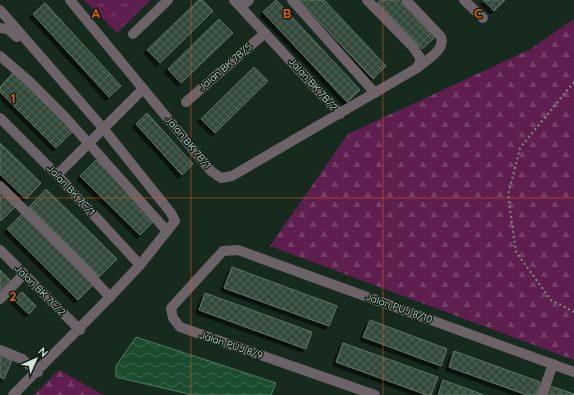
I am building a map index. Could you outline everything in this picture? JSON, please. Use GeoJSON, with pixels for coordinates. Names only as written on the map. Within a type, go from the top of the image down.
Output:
{"type":"FeatureCollection","features":[{"type":"Feature","properties":{"kind":"street","name":"Jalan BK 7B/1"},"geometry":{"type":"LineString","coordinates":[[70,0],[211,171],[221,178],[232,176],[340,114]]}},
{"type":"Feature","properties":{"kind":"street"},"geometry":{"type":"LineString","coordinates":[[132,34],[168,0]]}},
{"type":"Feature","properties":{"kind":"street"},"geometry":{"type":"LineString","coordinates":[[292,0],[376,93]]}},
{"type":"Feature","properties":{"kind":"street"},"geometry":{"type":"LineString","coordinates":[[367,0],[413,47],[419,64]]}},
{"type":"Feature","properties":{"kind":"street","name":"Jalan BK 7B/2"},"geometry":{"type":"LineString","coordinates":[[241,2],[265,33],[340,114],[376,93],[442,47],[442,37],[406,0]]}},
{"type":"Feature","properties":{"kind":"street"},"geometry":{"type":"LineString","coordinates":[[464,0],[483,18]]}},
{"type":"Feature","properties":{"kind":"street"},"geometry":{"type":"LineString","coordinates":[[0,10],[35,52],[103,128],[174,217],[174,224],[140,265],[80,330],[13,395]]}},
{"type":"Feature","properties":{"kind":"street"},"geometry":{"type":"LineString","coordinates":[[0,28],[8,29],[35,52]]}},
{"type":"Feature","properties":{"kind":"street","name":"Jalan BK 7B/5"},"geometry":{"type":"LineString","coordinates":[[186,102],[265,33]]}},
{"type":"Feature","properties":{"kind":"street"},"geometry":{"type":"LineString","coordinates":[[0,56],[30,82],[89,142],[167,231]]}},
{"type":"Feature","properties":{"kind":"street"},"geometry":{"type":"LineString","coordinates":[[57,174],[143,88]]}},
{"type":"Feature","properties":{"kind":"street","name":"Jalan BK 7C/1"},"geometry":{"type":"LineString","coordinates":[[0,118],[57,174],[140,265]]}},
{"type":"Feature","properties":{"kind":"street"},"geometry":{"type":"LineString","coordinates":[[0,186],[81,266],[110,297]]}},
{"type":"Feature","properties":{"kind":"street","name":"Jalan BK 7C/2"},"geometry":{"type":"LineString","coordinates":[[0,250],[80,330]]}},
{"type":"Feature","properties":{"kind":"street","name":"Jalan PUJ 8/10"},"geometry":{"type":"LineString","coordinates":[[223,251],[238,250],[574,372]]}},
{"type":"Feature","properties":{"kind":"street","name":"Jalan PUJ 8/9"},"geometry":{"type":"LineString","coordinates":[[223,251],[171,308],[173,318],[180,327],[375,395]]}},
{"type":"Feature","properties":{"kind":"street"},"geometry":{"type":"LineString","coordinates":[[0,299],[24,274]]}},
{"type":"Feature","properties":{"kind":"street"},"geometry":{"type":"LineString","coordinates":[[0,350],[22,359],[38,372]]}},
{"type":"Feature","properties":{"kind":"street"},"geometry":{"type":"LineString","coordinates":[[542,395],[553,364]]}},
{"type":"Feature","properties":{"kind":"path"},"geometry":{"type":"LineString","coordinates":[[574,82],[520,148],[508,195],[516,252],[552,300],[574,312]]}},
{"type":"Feature","properties":{"kind":"green space"},"geometry":{"type":"Polygon","coordinates":[[[84,0],[151,0],[117,33],[84,0]]]}},
{"type":"Feature","properties":{"kind":"green space"},"geometry":{"type":"Polygon","coordinates":[[[574,19],[574,360],[270,246],[348,134],[529,50],[574,19]]]}},
{"type":"Feature","properties":{"kind":"green space"},"geometry":{"type":"Polygon","coordinates":[[[59,370],[103,395],[34,395],[59,370]]]}},
{"type":"Feature","properties":{"kind":"water"},"geometry":{"type":"Polygon","coordinates":[[[136,337],[276,383],[271,395],[193,395],[116,377],[116,366],[136,337]]]}},
{"type":"Feature","properties":{"kind":"building"},"geometry":{"type":"Polygon","coordinates":[[[199,0],[202,0],[213,11],[160,63],[147,50],[199,0]]]}},
{"type":"Feature","properties":{"kind":"building"},"geometry":{"type":"Polygon","coordinates":[[[276,0],[360,90],[347,102],[263,12],[276,0]]]}},
{"type":"Feature","properties":{"kind":"building"},"geometry":{"type":"Polygon","coordinates":[[[299,0],[324,0],[386,66],[373,79],[299,0]]]}},
{"type":"Feature","properties":{"kind":"building"},"geometry":{"type":"Polygon","coordinates":[[[380,0],[398,0],[434,38],[422,49],[377,3],[380,0]]]}},
{"type":"Feature","properties":{"kind":"building"},"geometry":{"type":"Polygon","coordinates":[[[483,0],[505,0],[494,11],[483,0]]]}},
{"type":"Feature","properties":{"kind":"building"},"geometry":{"type":"Polygon","coordinates":[[[45,3],[121,86],[109,97],[33,14],[45,3]]]}},
{"type":"Feature","properties":{"kind":"building"},"geometry":{"type":"Polygon","coordinates":[[[219,19],[233,33],[181,83],[168,69],[219,19]]]}},
{"type":"Feature","properties":{"kind":"building"},"geometry":{"type":"Polygon","coordinates":[[[254,67],[268,81],[215,133],[201,119],[254,67]]]}},
{"type":"Feature","properties":{"kind":"building"},"geometry":{"type":"Polygon","coordinates":[[[13,73],[73,131],[56,148],[0,92],[0,87],[13,73]]]}},
{"type":"Feature","properties":{"kind":"building"},"geometry":{"type":"Polygon","coordinates":[[[147,113],[193,164],[182,175],[136,124],[147,113]]]}},
{"type":"Feature","properties":{"kind":"building"},"geometry":{"type":"Polygon","coordinates":[[[0,143],[41,183],[26,199],[0,174],[0,143]]]}},
{"type":"Feature","properties":{"kind":"building"},"geometry":{"type":"Polygon","coordinates":[[[96,160],[156,219],[140,235],[80,176],[96,160]]]}},
{"type":"Feature","properties":{"kind":"building"},"geometry":{"type":"Polygon","coordinates":[[[0,189],[17,205],[1,221],[0,220],[0,189]]]}},
{"type":"Feature","properties":{"kind":"building"},"geometry":{"type":"Polygon","coordinates":[[[46,189],[117,259],[99,277],[29,207],[46,189]]]}},
{"type":"Feature","properties":{"kind":"building"},"geometry":{"type":"Polygon","coordinates":[[[23,213],[95,283],[78,300],[7,229],[23,213]]]}},
{"type":"Feature","properties":{"kind":"building"},"geometry":{"type":"Polygon","coordinates":[[[232,267],[337,306],[329,326],[224,288],[232,267]]]}},
{"type":"Feature","properties":{"kind":"building"},"geometry":{"type":"Polygon","coordinates":[[[0,270],[11,281],[0,291],[0,270]]]}},
{"type":"Feature","properties":{"kind":"building"},"geometry":{"type":"Polygon","coordinates":[[[22,292],[36,306],[29,314],[14,300],[22,292]]]}},
{"type":"Feature","properties":{"kind":"building"},"geometry":{"type":"Polygon","coordinates":[[[205,293],[312,332],[306,349],[199,310],[205,293]]]}},
{"type":"Feature","properties":{"kind":"building"},"geometry":{"type":"Polygon","coordinates":[[[370,320],[447,349],[441,366],[363,337],[370,320]]]}},
{"type":"Feature","properties":{"kind":"building"},"geometry":{"type":"Polygon","coordinates":[[[343,343],[438,377],[431,395],[427,395],[336,362],[343,343]]]}},
{"type":"Feature","properties":{"kind":"building"},"geometry":{"type":"Polygon","coordinates":[[[454,351],[540,382],[536,395],[527,395],[449,367],[454,351]]]}},
{"type":"Feature","properties":{"kind":"building"},"geometry":{"type":"Polygon","coordinates":[[[0,353],[13,358],[4,379],[0,377],[0,353]]]}},
{"type":"Feature","properties":{"kind":"building"},"geometry":{"type":"Polygon","coordinates":[[[443,380],[484,395],[438,395],[443,380]]]}},
{"type":"Feature","properties":{"kind":"building"},"geometry":{"type":"Polygon","coordinates":[[[547,385],[574,394],[574,395],[544,395],[547,385]]]}}]}
